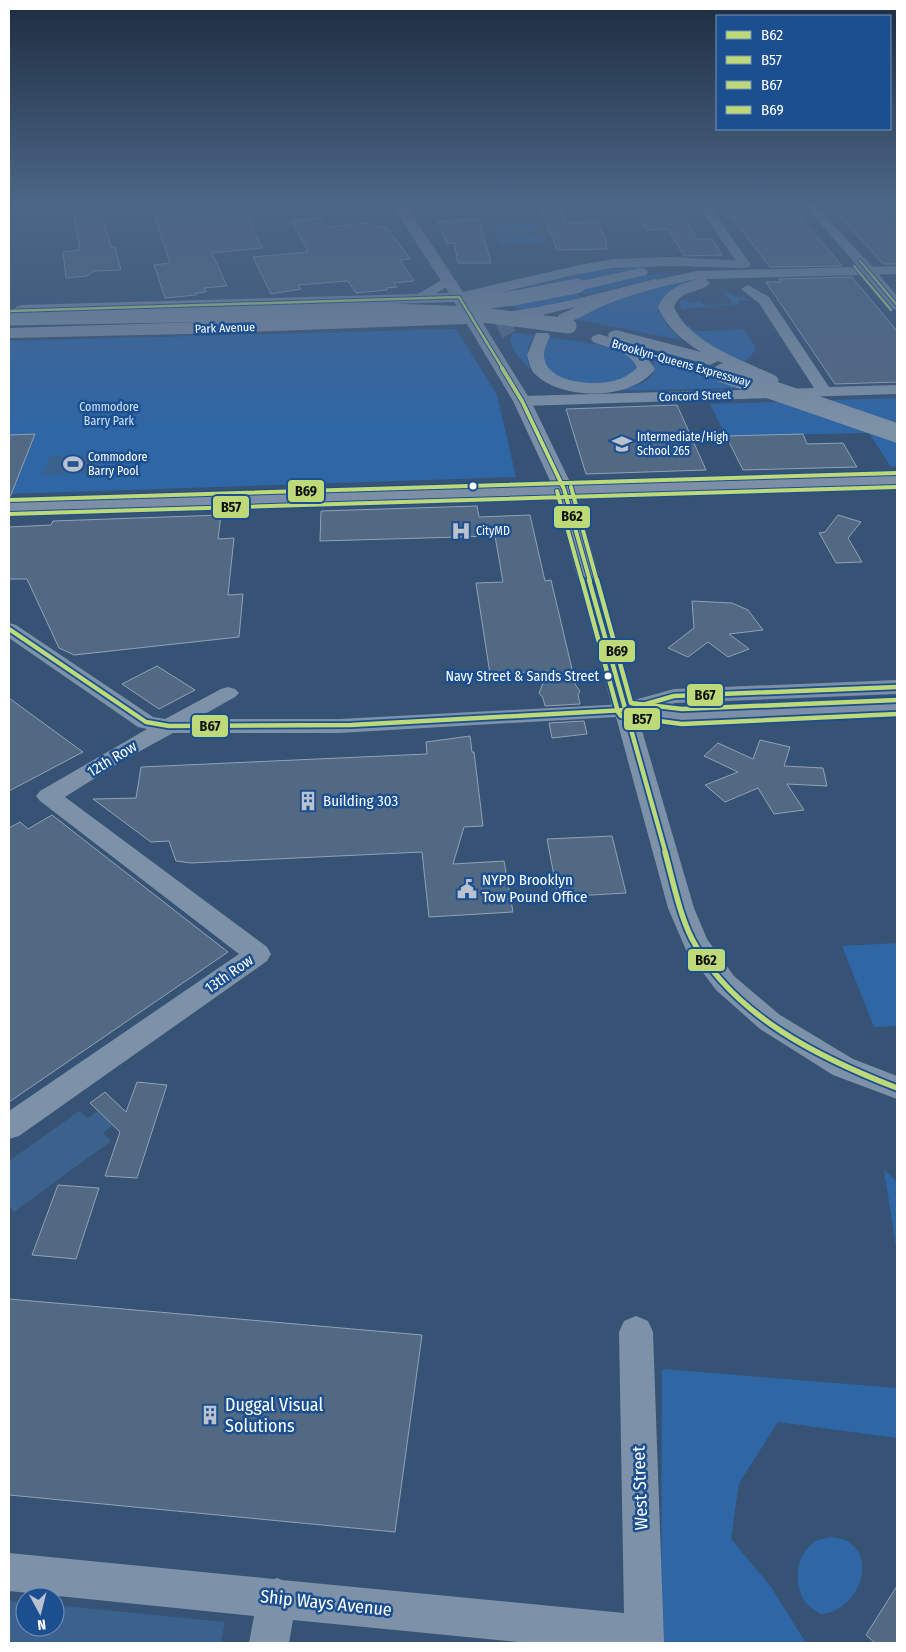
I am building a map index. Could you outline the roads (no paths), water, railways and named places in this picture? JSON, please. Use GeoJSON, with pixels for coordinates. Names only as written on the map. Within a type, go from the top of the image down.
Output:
{"type":"FeatureCollection","features":[{"type":"Feature","properties":{"kind":"highway"},"geometry":{"type":"LineString","coordinates":[[263,312],[470,303],[520,297],[606,280]]}},
{"type":"Feature","properties":{"kind":"highway"},"geometry":{"type":"LineString","coordinates":[[566,325],[590,306],[655,284],[678,280]]}},
{"type":"Feature","properties":{"kind":"highway"},"geometry":{"type":"LineString","coordinates":[[724,280],[704,282],[680,291],[669,300],[666,311],[679,328],[710,350],[732,369]]}},
{"type":"Feature","properties":{"kind":"highway","name":"Brooklyn-Queens Expressway"},"geometry":{"type":"LineString","coordinates":[[9,318],[355,310],[449,312],[508,317],[566,325],[663,346],[897,423]]}},
{"type":"Feature","properties":{"kind":"highway","name":"Brooklyn-Queens Expressway"},"geometry":{"type":"LineString","coordinates":[[9,326],[404,318],[566,325],[599,339],[732,369],[897,433]]}},
{"type":"Feature","properties":{"kind":"highway"},"geometry":{"type":"LineString","coordinates":[[542,336],[535,352],[536,366],[543,374],[554,380],[586,387],[612,387],[632,381],[643,374],[646,369],[645,364],[635,354],[599,339]]}},
{"type":"Feature","properties":{"kind":"main road"},"geometry":{"type":"LineString","coordinates":[[448,280],[522,402],[564,489],[625,710]]}},
{"type":"Feature","properties":{"kind":"main road","name":"Park Avenue"},"geometry":{"type":"LineString","coordinates":[[9,311],[459,297],[516,287],[538,280]]}},
{"type":"Feature","properties":{"kind":"main road"},"geometry":{"type":"LineString","coordinates":[[876,280],[897,305]]}},
{"type":"Feature","properties":{"kind":"main road","name":"Park Avenue"},"geometry":{"type":"LineString","coordinates":[[9,333],[184,329],[504,317],[539,311],[655,284]]}},
{"type":"Feature","properties":{"kind":"main road"},"geometry":{"type":"LineString","coordinates":[[336,301],[336,324]]}},
{"type":"Feature","properties":{"kind":"main road"},"geometry":{"type":"LineString","coordinates":[[184,329],[186,306]]}},
{"type":"Feature","properties":{"kind":"main road"},"geometry":{"type":"LineString","coordinates":[[487,344],[499,331]]}},
{"type":"Feature","properties":{"kind":"main road"},"geometry":{"type":"LineString","coordinates":[[9,507],[897,480]]}},
{"type":"Feature","properties":{"kind":"main road"},"geometry":{"type":"LineString","coordinates":[[625,710],[674,696],[897,686]]}},
{"type":"Feature","properties":{"kind":"main road"},"geometry":{"type":"LineString","coordinates":[[625,710],[682,716],[897,707]]}},
{"type":"Feature","properties":{"kind":"street"},"geometry":{"type":"LineString","coordinates":[[416,299],[437,280]]}},
{"type":"Feature","properties":{"kind":"street"},"geometry":{"type":"LineString","coordinates":[[748,289],[764,300],[824,392]]}},
{"type":"Feature","properties":{"kind":"street","name":"Concord Street"},"geometry":{"type":"LineString","coordinates":[[522,402],[897,390]]}},
{"type":"Feature","properties":{"kind":"street"},"geometry":{"type":"LineString","coordinates":[[9,629],[146,722],[169,726],[331,726],[625,710],[680,908],[695,943],[725,983],[776,1026],[843,1067],[897,1089]]}},
{"type":"Feature","properties":{"kind":"street","name":"12th Row"},"geometry":{"type":"LineString","coordinates":[[48,796],[228,693]]}},
{"type":"Feature","properties":{"kind":"street","name":"13th Row"},"geometry":{"type":"LineString","coordinates":[[9,1127],[258,954],[48,796]]}},
{"type":"Feature","properties":{"kind":"street","name":"West Street"},"geometry":{"type":"LineString","coordinates":[[636,1332],[644,1639]]}},
{"type":"Feature","properties":{"kind":"street","name":"Ship Ways Avenue"},"geometry":{"type":"LineString","coordinates":[[9,1572],[277,1597],[644,1639]]}},
{"type":"Feature","properties":{"kind":"street"},"geometry":{"type":"LineString","coordinates":[[270,1643],[277,1597]]}},
{"type":"Feature","properties":{"kind":"tunnel"},"geometry":{"type":"LineString","coordinates":[[499,331],[534,313]]}},
{"type":"Feature","properties":{"kind":"place","name":"Intermediate/High School 265"},"geometry":{"type":"Point","coordinates":[622,444]}},
{"type":"Feature","properties":{"kind":"place","name":"Commodore Barry Pool"},"geometry":{"type":"Point","coordinates":[73,464]}},
{"type":"Feature","properties":{"kind":"place","name":"CityMD"},"geometry":{"type":"Point","coordinates":[461,531]}},
{"type":"Feature","properties":{"kind":"place","name":"Navy Street & Sands Street"},"geometry":{"type":"Point","coordinates":[608,676]}},
{"type":"Feature","properties":{"kind":"place","name":"Building 303"},"geometry":{"type":"Point","coordinates":[308,801]}},
{"type":"Feature","properties":{"kind":"place","name":"NYPD Brooklyn Tow Pound Office"},"geometry":{"type":"Point","coordinates":[467,889]}},
{"type":"Feature","properties":{"kind":"place","name":"Duggal Visual Solutions"},"geometry":{"type":"Point","coordinates":[210,1415]}},
{"type":"Feature","properties":{"kind":"park label","name":"Commodore Barry Park"},"geometry":{"type":"Point","coordinates":[109,414]}}]}
